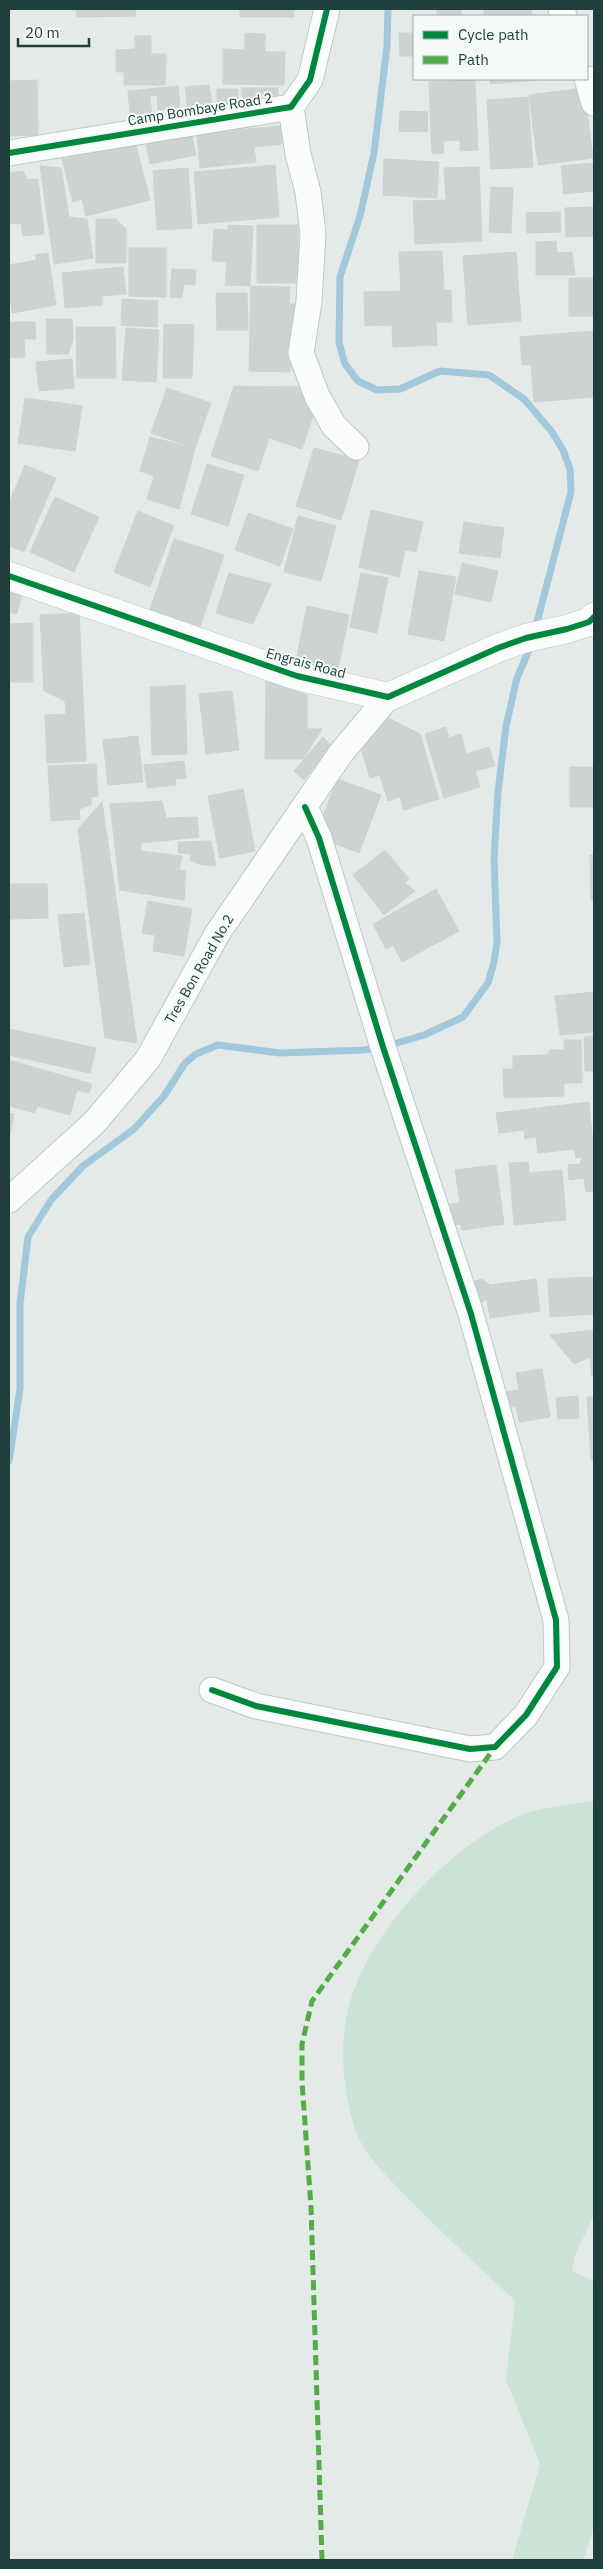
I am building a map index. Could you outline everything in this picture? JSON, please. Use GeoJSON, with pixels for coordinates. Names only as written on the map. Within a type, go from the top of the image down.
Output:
{"type":"FeatureCollection","features":[{"type":"Feature","properties":{"kind":"street","name":"Camp Bombaye Road 2"},"geometry":{"type":"LineString","coordinates":[[9,154],[290,107],[310,80],[328,9]]}},
{"type":"Feature","properties":{"kind":"street"},"geometry":{"type":"LineString","coordinates":[[587,80],[594,103]]}},
{"type":"Feature","properties":{"kind":"street"},"geometry":{"type":"LineString","coordinates":[[290,107],[298,154],[308,192],[313,234],[309,301],[301,353],[317,396],[334,426],[356,447]]}},
{"type":"Feature","properties":{"kind":"street","name":"Engrais Road"},"geometry":{"type":"LineString","coordinates":[[9,576],[297,676],[388,697]]}},
{"type":"Feature","properties":{"kind":"street"},"geometry":{"type":"LineString","coordinates":[[388,697],[526,638],[586,623]]}},
{"type":"Feature","properties":{"kind":"street","name":"Tres Bon Road No.2"},"geometry":{"type":"LineString","coordinates":[[9,1200],[94,1123],[148,1060],[216,934],[341,753],[388,697]]}},
{"type":"Feature","properties":{"kind":"street"},"geometry":{"type":"LineString","coordinates":[[212,1690],[256,1706],[470,1749],[495,1747],[526,1715],[557,1667],[556,1620],[471,1314],[319,838],[305,807]]}},
{"type":"Feature","properties":{"kind":"green space"},"geometry":{"type":"Polygon","coordinates":[[[594,1801],[594,2216],[575,2255],[572,2271],[594,2281],[594,2527],[583,2560],[512,2560],[540,2464],[506,2380],[515,2301],[412,2203],[381,2169],[360,2142],[346,2091],[343,2044],[347,2015],[356,1986],[369,1958],[387,1929],[432,1876],[484,1835],[510,1820],[540,1809],[594,1801]]]}},
{"type":"Feature","properties":{"kind":"building"},"geometry":{"type":"Polygon","coordinates":[[[76,9],[135,9],[136,16],[77,17],[76,9]]]}},
{"type":"Feature","properties":{"kind":"building"},"geometry":{"type":"Polygon","coordinates":[[[240,9],[294,9],[294,17],[240,17],[240,9]]]}},
{"type":"Feature","properties":{"kind":"building"},"geometry":{"type":"Polygon","coordinates":[[[437,9],[461,9],[461,15],[437,15],[437,9]]]}},
{"type":"Feature","properties":{"kind":"building"},"geometry":{"type":"Polygon","coordinates":[[[484,9],[531,9],[532,15],[484,15],[484,9]]]}},
{"type":"Feature","properties":{"kind":"building"},"geometry":{"type":"Polygon","coordinates":[[[245,33],[265,34],[265,52],[285,52],[284,85],[223,84],[223,49],[245,50],[245,33]]]}},
{"type":"Feature","properties":{"kind":"building"},"geometry":{"type":"Polygon","coordinates":[[[399,33],[413,33],[413,56],[400,56],[399,33]]]}},
{"type":"Feature","properties":{"kind":"building"},"geometry":{"type":"Polygon","coordinates":[[[135,36],[151,36],[151,54],[166,54],[165,85],[124,85],[124,72],[116,72],[116,50],[135,49],[135,36]]]}},
{"type":"Feature","properties":{"kind":"building"},"geometry":{"type":"Polygon","coordinates":[[[37,80],[38,135],[9,136],[9,81],[37,80]]]}},
{"type":"Feature","properties":{"kind":"building"},"geometry":{"type":"Polygon","coordinates":[[[475,80],[478,150],[460,151],[460,140],[443,141],[444,153],[432,154],[429,82],[475,80]]]}},
{"type":"Feature","properties":{"kind":"building"},"geometry":{"type":"Polygon","coordinates":[[[490,80],[540,80],[490,84],[490,80]]]}},
{"type":"Feature","properties":{"kind":"building"},"geometry":{"type":"Polygon","coordinates":[[[209,85],[213,112],[188,114],[185,87],[209,85]]]}},
{"type":"Feature","properties":{"kind":"building"},"geometry":{"type":"Polygon","coordinates":[[[178,86],[180,108],[158,110],[157,95],[150,96],[152,117],[131,124],[128,91],[178,86]]]}},
{"type":"Feature","properties":{"kind":"building"},"geometry":{"type":"Polygon","coordinates":[[[242,88],[278,88],[278,106],[242,106],[242,88]]]}},
{"type":"Feature","properties":{"kind":"building"},"geometry":{"type":"Polygon","coordinates":[[[584,88],[593,158],[538,165],[529,95],[584,88]]]}},
{"type":"Feature","properties":{"kind":"building"},"geometry":{"type":"Polygon","coordinates":[[[217,89],[238,89],[238,111],[217,111],[217,89]]]}},
{"type":"Feature","properties":{"kind":"building"},"geometry":{"type":"Polygon","coordinates":[[[528,97],[533,167],[491,169],[487,100],[528,97]]]}},
{"type":"Feature","properties":{"kind":"building"},"geometry":{"type":"Polygon","coordinates":[[[400,111],[428,112],[427,132],[399,131],[400,111]]]}},
{"type":"Feature","properties":{"kind":"building"},"geometry":{"type":"Polygon","coordinates":[[[280,126],[282,144],[254,147],[256,162],[200,168],[197,134],[280,126]]]}},
{"type":"Feature","properties":{"kind":"building"},"geometry":{"type":"Polygon","coordinates":[[[192,135],[196,155],[150,164],[146,144],[192,135]]]}},
{"type":"Feature","properties":{"kind":"building"},"geometry":{"type":"Polygon","coordinates":[[[135,142],[150,200],[86,216],[82,199],[73,202],[62,159],[135,142]]]}},
{"type":"Feature","properties":{"kind":"building"},"geometry":{"type":"Polygon","coordinates":[[[384,159],[439,162],[437,198],[383,195],[384,159]]]}},
{"type":"Feature","properties":{"kind":"building"},"geometry":{"type":"Polygon","coordinates":[[[593,163],[594,191],[564,194],[561,166],[593,163]]]}},
{"type":"Feature","properties":{"kind":"building"},"geometry":{"type":"Polygon","coordinates":[[[275,165],[279,217],[198,224],[194,172],[275,165]]]}},
{"type":"Feature","properties":{"kind":"building"},"geometry":{"type":"Polygon","coordinates":[[[40,166],[61,168],[69,217],[87,219],[93,258],[54,264],[40,166]]]}},
{"type":"Feature","properties":{"kind":"building"},"geometry":{"type":"Polygon","coordinates":[[[479,167],[482,241],[415,244],[413,201],[446,200],[444,168],[479,167]]]}},
{"type":"Feature","properties":{"kind":"building"},"geometry":{"type":"Polygon","coordinates":[[[188,168],[192,228],[157,230],[153,171],[188,168]]]}},
{"type":"Feature","properties":{"kind":"building"},"geometry":{"type":"Polygon","coordinates":[[[23,171],[27,180],[38,179],[44,234],[23,236],[21,223],[10,224],[9,173],[23,171]]]}},
{"type":"Feature","properties":{"kind":"building"},"geometry":{"type":"Polygon","coordinates":[[[491,187],[513,188],[511,233],[489,232],[491,187]]]}},
{"type":"Feature","properties":{"kind":"building"},"geometry":{"type":"Polygon","coordinates":[[[594,207],[594,236],[566,237],[565,208],[594,207]]]}},
{"type":"Feature","properties":{"kind":"building"},"geometry":{"type":"Polygon","coordinates":[[[560,212],[561,232],[527,233],[526,213],[560,212]]]}},
{"type":"Feature","properties":{"kind":"building"},"geometry":{"type":"Polygon","coordinates":[[[96,219],[116,219],[126,229],[126,263],[96,263],[96,219]]]}},
{"type":"Feature","properties":{"kind":"building"},"geometry":{"type":"Polygon","coordinates":[[[228,225],[253,226],[250,286],[225,285],[227,262],[212,261],[214,229],[228,230],[228,225]]]}},
{"type":"Feature","properties":{"kind":"building"},"geometry":{"type":"Polygon","coordinates":[[[257,225],[298,225],[298,244],[306,244],[306,276],[296,275],[296,283],[257,283],[257,225]]]}},
{"type":"Feature","properties":{"kind":"building"},"geometry":{"type":"Polygon","coordinates":[[[556,241],[557,253],[572,252],[575,275],[536,275],[536,242],[556,241]]]}},
{"type":"Feature","properties":{"kind":"building"},"geometry":{"type":"Polygon","coordinates":[[[129,248],[166,248],[166,297],[129,296],[129,248]]]}},
{"type":"Feature","properties":{"kind":"building"},"geometry":{"type":"Polygon","coordinates":[[[442,251],[444,290],[401,291],[399,252],[442,251]]]}},
{"type":"Feature","properties":{"kind":"building"},"geometry":{"type":"Polygon","coordinates":[[[516,252],[521,321],[468,325],[463,256],[516,252]]]}},
{"type":"Feature","properties":{"kind":"building"},"geometry":{"type":"Polygon","coordinates":[[[48,253],[56,305],[12,313],[9,291],[9,265],[37,260],[35,255],[48,253]]]}},
{"type":"Feature","properties":{"kind":"building"},"geometry":{"type":"Polygon","coordinates":[[[123,267],[126,294],[102,296],[102,305],[65,308],[62,273],[123,267]]]}},
{"type":"Feature","properties":{"kind":"building"},"geometry":{"type":"Polygon","coordinates":[[[172,269],[196,270],[195,285],[184,284],[182,298],[170,297],[172,269]]]}},
{"type":"Feature","properties":{"kind":"building"},"geometry":{"type":"Polygon","coordinates":[[[569,278],[594,278],[594,316],[569,316],[569,278]]]}},
{"type":"Feature","properties":{"kind":"building"},"geometry":{"type":"Polygon","coordinates":[[[251,286],[290,287],[289,304],[302,304],[301,326],[292,325],[290,372],[249,371],[251,286]]]}},
{"type":"Feature","properties":{"kind":"building"},"geometry":{"type":"Polygon","coordinates":[[[451,290],[452,322],[436,322],[437,345],[393,347],[392,325],[365,326],[364,292],[451,290]]]}},
{"type":"Feature","properties":{"kind":"building"},"geometry":{"type":"Polygon","coordinates":[[[216,293],[247,293],[248,330],[217,330],[216,293]]]}},
{"type":"Feature","properties":{"kind":"building"},"geometry":{"type":"Polygon","coordinates":[[[122,299],[158,301],[157,327],[121,325],[122,299]]]}},
{"type":"Feature","properties":{"kind":"building"},"geometry":{"type":"Polygon","coordinates":[[[46,319],[72,319],[73,340],[68,354],[47,354],[46,319]]]}},
{"type":"Feature","properties":{"kind":"building"},"geometry":{"type":"Polygon","coordinates":[[[9,322],[35,322],[36,339],[24,339],[25,357],[9,358],[9,322]]]}},
{"type":"Feature","properties":{"kind":"building"},"geometry":{"type":"Polygon","coordinates":[[[164,324],[194,325],[192,378],[163,378],[164,324]]]}},
{"type":"Feature","properties":{"kind":"building"},"geometry":{"type":"Polygon","coordinates":[[[76,327],[115,327],[116,378],[77,378],[76,327]]]}},
{"type":"Feature","properties":{"kind":"building"},"geometry":{"type":"Polygon","coordinates":[[[126,328],[159,330],[156,382],[122,380],[126,328]]]}},
{"type":"Feature","properties":{"kind":"building"},"geometry":{"type":"Polygon","coordinates":[[[594,331],[594,397],[534,402],[531,364],[522,365],[520,337],[594,331]]]}},
{"type":"Feature","properties":{"kind":"building"},"geometry":{"type":"Polygon","coordinates":[[[72,359],[74,388],[39,391],[36,362],[72,359]]]}},
{"type":"Feature","properties":{"kind":"building"},"geometry":{"type":"Polygon","coordinates":[[[234,386],[299,387],[315,410],[302,449],[269,438],[258,471],[211,456],[234,386]]]}},
{"type":"Feature","properties":{"kind":"building"},"geometry":{"type":"Polygon","coordinates":[[[167,388],[211,403],[195,448],[151,433],[167,388]]]}},
{"type":"Feature","properties":{"kind":"building"},"geometry":{"type":"Polygon","coordinates":[[[25,398],[82,406],[75,451],[18,443],[25,398]]]}},
{"type":"Feature","properties":{"kind":"building"},"geometry":{"type":"Polygon","coordinates":[[[150,437],[195,448],[179,509],[147,499],[154,476],[140,471],[150,437]]]}},
{"type":"Feature","properties":{"kind":"building"},"geometry":{"type":"Polygon","coordinates":[[[314,448],[359,460],[341,520],[296,506],[314,448]]]}},
{"type":"Feature","properties":{"kind":"building"},"geometry":{"type":"Polygon","coordinates":[[[207,464],[244,475],[228,526],[191,514],[207,464]]]}},
{"type":"Feature","properties":{"kind":"building"},"geometry":{"type":"Polygon","coordinates":[[[25,465],[56,478],[24,552],[9,546],[9,503],[25,465]]]}},
{"type":"Feature","properties":{"kind":"building"},"geometry":{"type":"Polygon","coordinates":[[[55,497],[99,517],[74,572],[30,552],[55,497]]]}},
{"type":"Feature","properties":{"kind":"building"},"geometry":{"type":"Polygon","coordinates":[[[371,510],[423,522],[416,552],[405,550],[399,577],[359,567],[371,510]]]}},
{"type":"Feature","properties":{"kind":"building"},"geometry":{"type":"Polygon","coordinates":[[[138,511],[174,526],[150,587],[114,572],[138,511]]]}},
{"type":"Feature","properties":{"kind":"building"},"geometry":{"type":"Polygon","coordinates":[[[248,513],[293,529],[280,566],[235,550],[248,513]]]}},
{"type":"Feature","properties":{"kind":"building"},"geometry":{"type":"Polygon","coordinates":[[[298,516],[336,526],[321,581],[284,572],[298,516]]]}},
{"type":"Feature","properties":{"kind":"building"},"geometry":{"type":"Polygon","coordinates":[[[464,522],[504,528],[500,558],[459,553],[464,522]]]}},
{"type":"Feature","properties":{"kind":"building"},"geometry":{"type":"Polygon","coordinates":[[[174,539],[224,555],[200,627],[150,610],[174,539]]]}},
{"type":"Feature","properties":{"kind":"building"},"geometry":{"type":"Polygon","coordinates":[[[462,563],[498,571],[491,602],[455,594],[462,563]]]}},
{"type":"Feature","properties":{"kind":"building"},"geometry":{"type":"Polygon","coordinates":[[[419,571],[456,577],[444,641],[408,634],[419,571]]]}},
{"type":"Feature","properties":{"kind":"building"},"geometry":{"type":"Polygon","coordinates":[[[229,573],[271,584],[253,624],[216,613],[229,573]]]}},
{"type":"Feature","properties":{"kind":"building"},"geometry":{"type":"Polygon","coordinates":[[[361,573],[388,578],[377,633],[350,627],[361,573]]]}},
{"type":"Feature","properties":{"kind":"building"},"geometry":{"type":"Polygon","coordinates":[[[9,591],[22,594],[17,614],[9,612],[9,591]]]}},
{"type":"Feature","properties":{"kind":"building"},"geometry":{"type":"Polygon","coordinates":[[[307,606],[349,615],[338,669],[296,661],[307,606]]]}},
{"type":"Feature","properties":{"kind":"building"},"geometry":{"type":"Polygon","coordinates":[[[79,613],[86,761],[47,763],[45,715],[66,714],[65,701],[44,691],[40,615],[79,613]]]}},
{"type":"Feature","properties":{"kind":"building"},"geometry":{"type":"Polygon","coordinates":[[[33,623],[33,682],[9,682],[9,624],[33,623]]]}},
{"type":"Feature","properties":{"kind":"building"},"geometry":{"type":"Polygon","coordinates":[[[266,679],[307,695],[307,729],[322,729],[303,759],[265,759],[266,679]]]}},
{"type":"Feature","properties":{"kind":"building"},"geometry":{"type":"Polygon","coordinates":[[[185,685],[187,754],[152,755],[150,687],[185,685]]]}},
{"type":"Feature","properties":{"kind":"building"},"geometry":{"type":"Polygon","coordinates":[[[232,691],[239,750],[206,754],[199,694],[232,691]]]}},
{"type":"Feature","properties":{"kind":"building"},"geometry":{"type":"Polygon","coordinates":[[[388,718],[420,734],[439,799],[404,810],[400,797],[388,801],[380,775],[370,778],[359,742],[388,718]]]}},
{"type":"Feature","properties":{"kind":"building"},"geometry":{"type":"Polygon","coordinates":[[[446,727],[449,738],[461,734],[466,754],[489,747],[495,766],[475,771],[480,787],[444,798],[425,734],[446,727]]]}},
{"type":"Feature","properties":{"kind":"building"},"geometry":{"type":"Polygon","coordinates":[[[138,736],[143,782],[108,785],[103,740],[138,736]]]}},
{"type":"Feature","properties":{"kind":"building"},"geometry":{"type":"Polygon","coordinates":[[[323,737],[331,745],[304,780],[294,771],[323,737]]]}},
{"type":"Feature","properties":{"kind":"building"},"geometry":{"type":"Polygon","coordinates":[[[184,761],[186,778],[175,779],[176,785],[147,788],[144,765],[184,761]]]}},
{"type":"Feature","properties":{"kind":"building"},"geometry":{"type":"Polygon","coordinates":[[[96,764],[98,796],[91,797],[91,805],[79,809],[80,819],[51,821],[48,766],[96,764]]]}},
{"type":"Feature","properties":{"kind":"building"},"geometry":{"type":"Polygon","coordinates":[[[570,767],[594,767],[594,807],[570,807],[570,767]]]}},
{"type":"Feature","properties":{"kind":"building"},"geometry":{"type":"Polygon","coordinates":[[[337,779],[381,795],[359,853],[324,839],[322,819],[337,779]]]}},
{"type":"Feature","properties":{"kind":"building"},"geometry":{"type":"Polygon","coordinates":[[[243,789],[255,851],[220,858],[208,796],[243,789]]]}},
{"type":"Feature","properties":{"kind":"building"},"geometry":{"type":"Polygon","coordinates":[[[162,801],[166,818],[197,817],[199,837],[141,843],[141,851],[182,856],[179,870],[186,871],[184,900],[120,890],[110,804],[162,801]]]}},
{"type":"Feature","properties":{"kind":"building"},"geometry":{"type":"Polygon","coordinates":[[[102,802],[137,1043],[105,1038],[78,829],[102,802]]]}},
{"type":"Feature","properties":{"kind":"building"},"geometry":{"type":"Polygon","coordinates":[[[211,841],[216,866],[199,864],[190,860],[192,854],[178,853],[178,842],[211,841]]]}},
{"type":"Feature","properties":{"kind":"building"},"geometry":{"type":"Polygon","coordinates":[[[385,850],[409,879],[405,883],[415,891],[384,915],[353,875],[385,850]]]}},
{"type":"Feature","properties":{"kind":"building"},"geometry":{"type":"Polygon","coordinates":[[[590,855],[594,855],[594,900],[591,900],[590,855]]]}},
{"type":"Feature","properties":{"kind":"building"},"geometry":{"type":"Polygon","coordinates":[[[9,884],[47,884],[48,918],[10,919],[9,884]]]}},
{"type":"Feature","properties":{"kind":"building"},"geometry":{"type":"Polygon","coordinates":[[[436,889],[459,931],[402,962],[393,945],[386,949],[373,924],[436,889]]]}},
{"type":"Feature","properties":{"kind":"building"},"geometry":{"type":"Polygon","coordinates":[[[148,901],[192,909],[184,956],[153,951],[155,935],[142,933],[148,901]]]}},
{"type":"Feature","properties":{"kind":"building"},"geometry":{"type":"Polygon","coordinates":[[[84,913],[90,964],[64,967],[58,915],[84,913]]]}},
{"type":"Feature","properties":{"kind":"building"},"geometry":{"type":"Polygon","coordinates":[[[594,992],[594,1032],[560,1035],[555,996],[594,992]]]}},
{"type":"Feature","properties":{"kind":"building"},"geometry":{"type":"Polygon","coordinates":[[[9,1029],[96,1048],[90,1073],[9,1055],[9,1029]]]}},
{"type":"Feature","properties":{"kind":"building"},"geometry":{"type":"Polygon","coordinates":[[[594,1036],[594,1071],[585,1071],[584,1037],[594,1036]]]}},
{"type":"Feature","properties":{"kind":"building"},"geometry":{"type":"Polygon","coordinates":[[[564,1040],[581,1040],[582,1083],[564,1083],[564,1096],[504,1098],[503,1069],[513,1069],[513,1056],[548,1055],[550,1050],[564,1050],[564,1040]]]}},
{"type":"Feature","properties":{"kind":"building"},"geometry":{"type":"Polygon","coordinates":[[[9,1060],[92,1084],[89,1093],[77,1090],[70,1115],[37,1106],[35,1113],[9,1106],[9,1060]]]}},
{"type":"Feature","properties":{"kind":"building"},"geometry":{"type":"Polygon","coordinates":[[[589,1102],[594,1155],[576,1158],[575,1149],[538,1153],[536,1137],[525,1139],[524,1130],[499,1133],[496,1113],[589,1102]]]}},
{"type":"Feature","properties":{"kind":"building"},"geometry":{"type":"Polygon","coordinates":[[[9,1113],[14,1114],[9,1140],[9,1113]]]}},
{"type":"Feature","properties":{"kind":"building"},"geometry":{"type":"Polygon","coordinates":[[[594,1156],[594,1191],[586,1192],[584,1178],[569,1180],[568,1165],[580,1164],[582,1157],[594,1156]]]}},
{"type":"Feature","properties":{"kind":"building"},"geometry":{"type":"Polygon","coordinates":[[[528,1162],[529,1173],[562,1170],[566,1220],[514,1225],[509,1163],[528,1162]]]}},
{"type":"Feature","properties":{"kind":"building"},"geometry":{"type":"Polygon","coordinates":[[[496,1165],[504,1224],[462,1230],[461,1224],[451,1225],[449,1204],[460,1203],[455,1170],[496,1165]]]}},
{"type":"Feature","properties":{"kind":"building"},"geometry":{"type":"Polygon","coordinates":[[[594,1277],[594,1314],[550,1317],[548,1279],[594,1277]]]}},
{"type":"Feature","properties":{"kind":"building"},"geometry":{"type":"Polygon","coordinates":[[[482,1279],[490,1285],[536,1279],[540,1311],[490,1318],[487,1299],[476,1306],[468,1283],[482,1279]]]}},
{"type":"Feature","properties":{"kind":"building"},"geometry":{"type":"Polygon","coordinates":[[[594,1330],[594,1376],[592,1376],[590,1357],[574,1364],[550,1335],[594,1330]]]}},
{"type":"Feature","properties":{"kind":"building"},"geometry":{"type":"Polygon","coordinates":[[[542,1369],[550,1417],[519,1422],[516,1406],[509,1408],[507,1392],[519,1390],[516,1373],[542,1369]]]}},
{"type":"Feature","properties":{"kind":"building"},"geometry":{"type":"Polygon","coordinates":[[[578,1396],[579,1418],[558,1419],[556,1398],[578,1396]]]}},
{"type":"Feature","properties":{"kind":"building"},"geometry":{"type":"Polygon","coordinates":[[[587,1397],[594,1397],[594,1460],[591,1460],[587,1397]]]}},
{"type":"Feature","properties":{"kind":"waterway"},"geometry":{"type":"LineString","coordinates":[[388,9],[387,46],[374,153],[360,216],[340,277],[339,343],[345,364],[358,381],[377,390],[400,389],[440,371],[489,375],[524,399],[552,432],[563,450],[570,469],[571,492],[535,630]]}},
{"type":"Feature","properties":{"kind":"waterway"},"geometry":{"type":"LineString","coordinates":[[9,1461],[20,1389],[20,1304],[28,1237],[51,1200],[83,1166],[134,1129],[164,1096],[185,1063],[196,1054],[218,1045],[280,1053],[364,1050],[383,1047],[424,1035],[463,1017],[488,983],[497,942],[494,858],[498,792],[506,726],[517,678],[532,643]]}},
{"type":"Feature","properties":{"kind":"marked path"},"geometry":{"type":"LineString","coordinates":[[322,2560],[311,2207],[302,2082],[302,2044],[312,2001],[495,1747]]}},
{"type":"Feature","properties":{"kind":"cycle path"},"geometry":{"type":"LineString","coordinates":[[9,153],[291,107],[310,80],[327,9]]}},
{"type":"Feature","properties":{"kind":"cycle path"},"geometry":{"type":"LineString","coordinates":[[9,576],[297,676],[388,697],[498,648],[526,638],[589,622],[594,617]]}},
{"type":"Feature","properties":{"kind":"cycle path"},"geometry":{"type":"LineString","coordinates":[[212,1690],[256,1706],[470,1749],[495,1747],[526,1715],[557,1667],[556,1620],[471,1314],[383,1047],[319,838],[305,807]]}}]}
